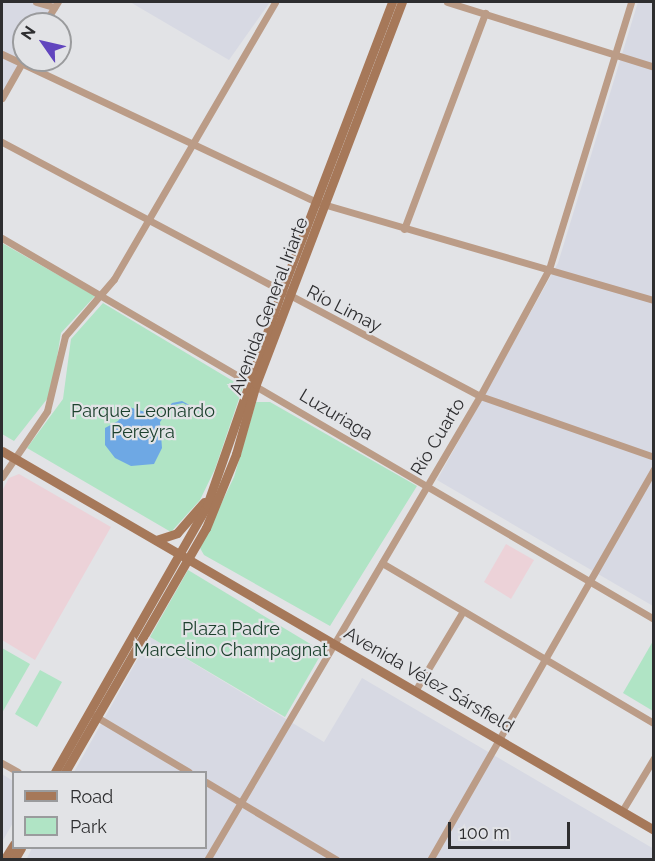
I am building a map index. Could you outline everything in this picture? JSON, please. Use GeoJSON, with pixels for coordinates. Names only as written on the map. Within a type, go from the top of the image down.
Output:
{"type":"FeatureCollection","features":[{"type":"Feature","properties":{"kind":"main road","name":"Avenida General Iriarte"},"geometry":{"type":"LineString","coordinates":[[186,557],[219,477],[285,295],[315,202],[392,2]]}},
{"type":"Feature","properties":{"kind":"main road","name":"Avenida General Iriarte"},"geometry":{"type":"LineString","coordinates":[[285,295],[325,205],[402,2]]}},
{"type":"Feature","properties":{"kind":"main road","name":"Avenida General Iriarte"},"geometry":{"type":"LineString","coordinates":[[66,771],[94,715],[186,557],[231,467],[252,382]]}},
{"type":"Feature","properties":{"kind":"main road","name":"Avenida Vélez Sársfield"},"geometry":{"type":"LineString","coordinates":[[2,451],[654,830]]}},
{"type":"Feature","properties":{"kind":"main road"},"geometry":{"type":"LineString","coordinates":[[156,540],[182,528],[219,477]]}},
{"type":"Feature","properties":{"kind":"main road","name":"Avenida General Iriarte"},"geometry":{"type":"LineString","coordinates":[[56,771],[94,715]]}},
{"type":"Feature","properties":{"kind":"main road"},"geometry":{"type":"LineString","coordinates":[[4,860],[12,847]]}},
{"type":"Feature","properties":{"kind":"street"},"geometry":{"type":"LineString","coordinates":[[36,2],[56,4]]}},
{"type":"Feature","properties":{"kind":"street"},"geometry":{"type":"LineString","coordinates":[[2,477],[47,411],[63,339],[101,296],[148,222],[275,2]]}},
{"type":"Feature","properties":{"kind":"street"},"geometry":{"type":"LineString","coordinates":[[447,2],[654,67]]}},
{"type":"Feature","properties":{"kind":"street","name":"Río Cuarto"},"geometry":{"type":"LineString","coordinates":[[207,860],[480,396],[549,269],[631,2]]}},
{"type":"Feature","properties":{"kind":"street"},"geometry":{"type":"LineString","coordinates":[[404,229],[485,14]]}},
{"type":"Feature","properties":{"kind":"street"},"geometry":{"type":"LineString","coordinates":[[2,98],[17,72]]}},
{"type":"Feature","properties":{"kind":"street"},"geometry":{"type":"LineString","coordinates":[[46,72],[315,202],[654,300]]}},
{"type":"Feature","properties":{"kind":"street","name":"Río Limay"},"geometry":{"type":"LineString","coordinates":[[2,142],[285,295],[480,396],[654,458]]}},
{"type":"Feature","properties":{"kind":"street","name":"Luzuriaga"},"geometry":{"type":"LineString","coordinates":[[2,238],[252,382],[654,619]]}},
{"type":"Feature","properties":{"kind":"street"},"geometry":{"type":"LineString","coordinates":[[430,860],[496,739],[592,582],[654,469]]}},
{"type":"Feature","properties":{"kind":"street"},"geometry":{"type":"LineString","coordinates":[[382,563],[654,723]]}},
{"type":"Feature","properties":{"kind":"street"},"geometry":{"type":"LineString","coordinates":[[415,691],[463,611]]}},
{"type":"Feature","properties":{"kind":"street"},"geometry":{"type":"LineString","coordinates":[[94,715],[187,771]]}},
{"type":"Feature","properties":{"kind":"street"},"geometry":{"type":"LineString","coordinates":[[622,811],[654,758]]}},
{"type":"Feature","properties":{"kind":"street"},"geometry":{"type":"LineString","coordinates":[[2,763],[16,771]]}},
{"type":"Feature","properties":{"kind":"street"},"geometry":{"type":"LineString","coordinates":[[207,783],[337,860]]}},
{"type":"Feature","properties":{"kind":"shaded area"},"geometry":{"type":"Polygon","coordinates":[[[2,2],[55,2],[49,12],[12,12],[12,72],[15,72],[2,95],[2,2]]]}},
{"type":"Feature","properties":{"kind":"shaded area"},"geometry":{"type":"Polygon","coordinates":[[[130,2],[270,2],[229,60],[130,2]]]}},
{"type":"Feature","properties":{"kind":"shaded area"},"geometry":{"type":"Polygon","coordinates":[[[638,2],[653,2],[653,606],[437,480],[558,263],[638,2]]]}},
{"type":"Feature","properties":{"kind":"shaded area"},"geometry":{"type":"Polygon","coordinates":[[[19,474],[111,527],[35,660],[2,640],[2,491],[9,478],[19,474]]]}},
{"type":"Feature","properties":{"kind":"shaded area"},"geometry":{"type":"Polygon","coordinates":[[[506,544],[534,560],[511,599],[484,582],[506,544]]]}},
{"type":"Feature","properties":{"kind":"shaded area"},"geometry":{"type":"Polygon","coordinates":[[[150,637],[324,742],[362,678],[654,849],[653,860],[26,860],[32,849],[207,849],[207,771],[75,771],[150,637]]]}},
{"type":"Feature","properties":{"kind":"shaded area"},"geometry":{"type":"Polygon","coordinates":[[[2,774],[12,780],[12,824],[2,842],[2,774]]]}},
{"type":"Feature","properties":{"kind":"green space","name":"Parque Leonardo Pereyra"},"geometry":{"type":"Polygon","coordinates":[[[2,243],[95,296],[61,333],[51,394],[14,441],[2,434],[2,243]]]}},
{"type":"Feature","properties":{"kind":"green space","name":"Parque Leonardo Pereyra"},"geometry":{"type":"Polygon","coordinates":[[[103,303],[243,387],[215,469],[200,500],[171,532],[27,448],[63,399],[71,339],[103,303]]]}},
{"type":"Feature","properties":{"kind":"green space","name":"Parque Leonardo Pereyra"},"geometry":{"type":"Polygon","coordinates":[[[256,402],[270,402],[417,486],[330,626],[204,555],[200,548],[234,477],[256,402]]]}},
{"type":"Feature","properties":{"kind":"green space","name":"Plaza Padre Marcelino Champagnat"},"geometry":{"type":"Polygon","coordinates":[[[188,570],[317,648],[320,656],[285,717],[150,637],[188,570]]]}},
{"type":"Feature","properties":{"kind":"green space"},"geometry":{"type":"Polygon","coordinates":[[[653,641],[653,711],[623,693],[653,641]]]}},
{"type":"Feature","properties":{"kind":"green space"},"geometry":{"type":"Polygon","coordinates":[[[2,648],[30,664],[2,713],[2,648]]]}},
{"type":"Feature","properties":{"kind":"green space"},"geometry":{"type":"Polygon","coordinates":[[[40,670],[62,682],[37,727],[15,714],[40,670]]]}},
{"type":"Feature","properties":{"kind":"water"},"geometry":{"type":"Polygon","coordinates":[[[182,401],[204,413],[219,413],[204,414],[183,403],[173,405],[160,422],[162,448],[154,464],[131,466],[115,458],[105,445],[105,428],[118,421],[129,407],[161,417],[172,403],[182,401]]]}}]}
